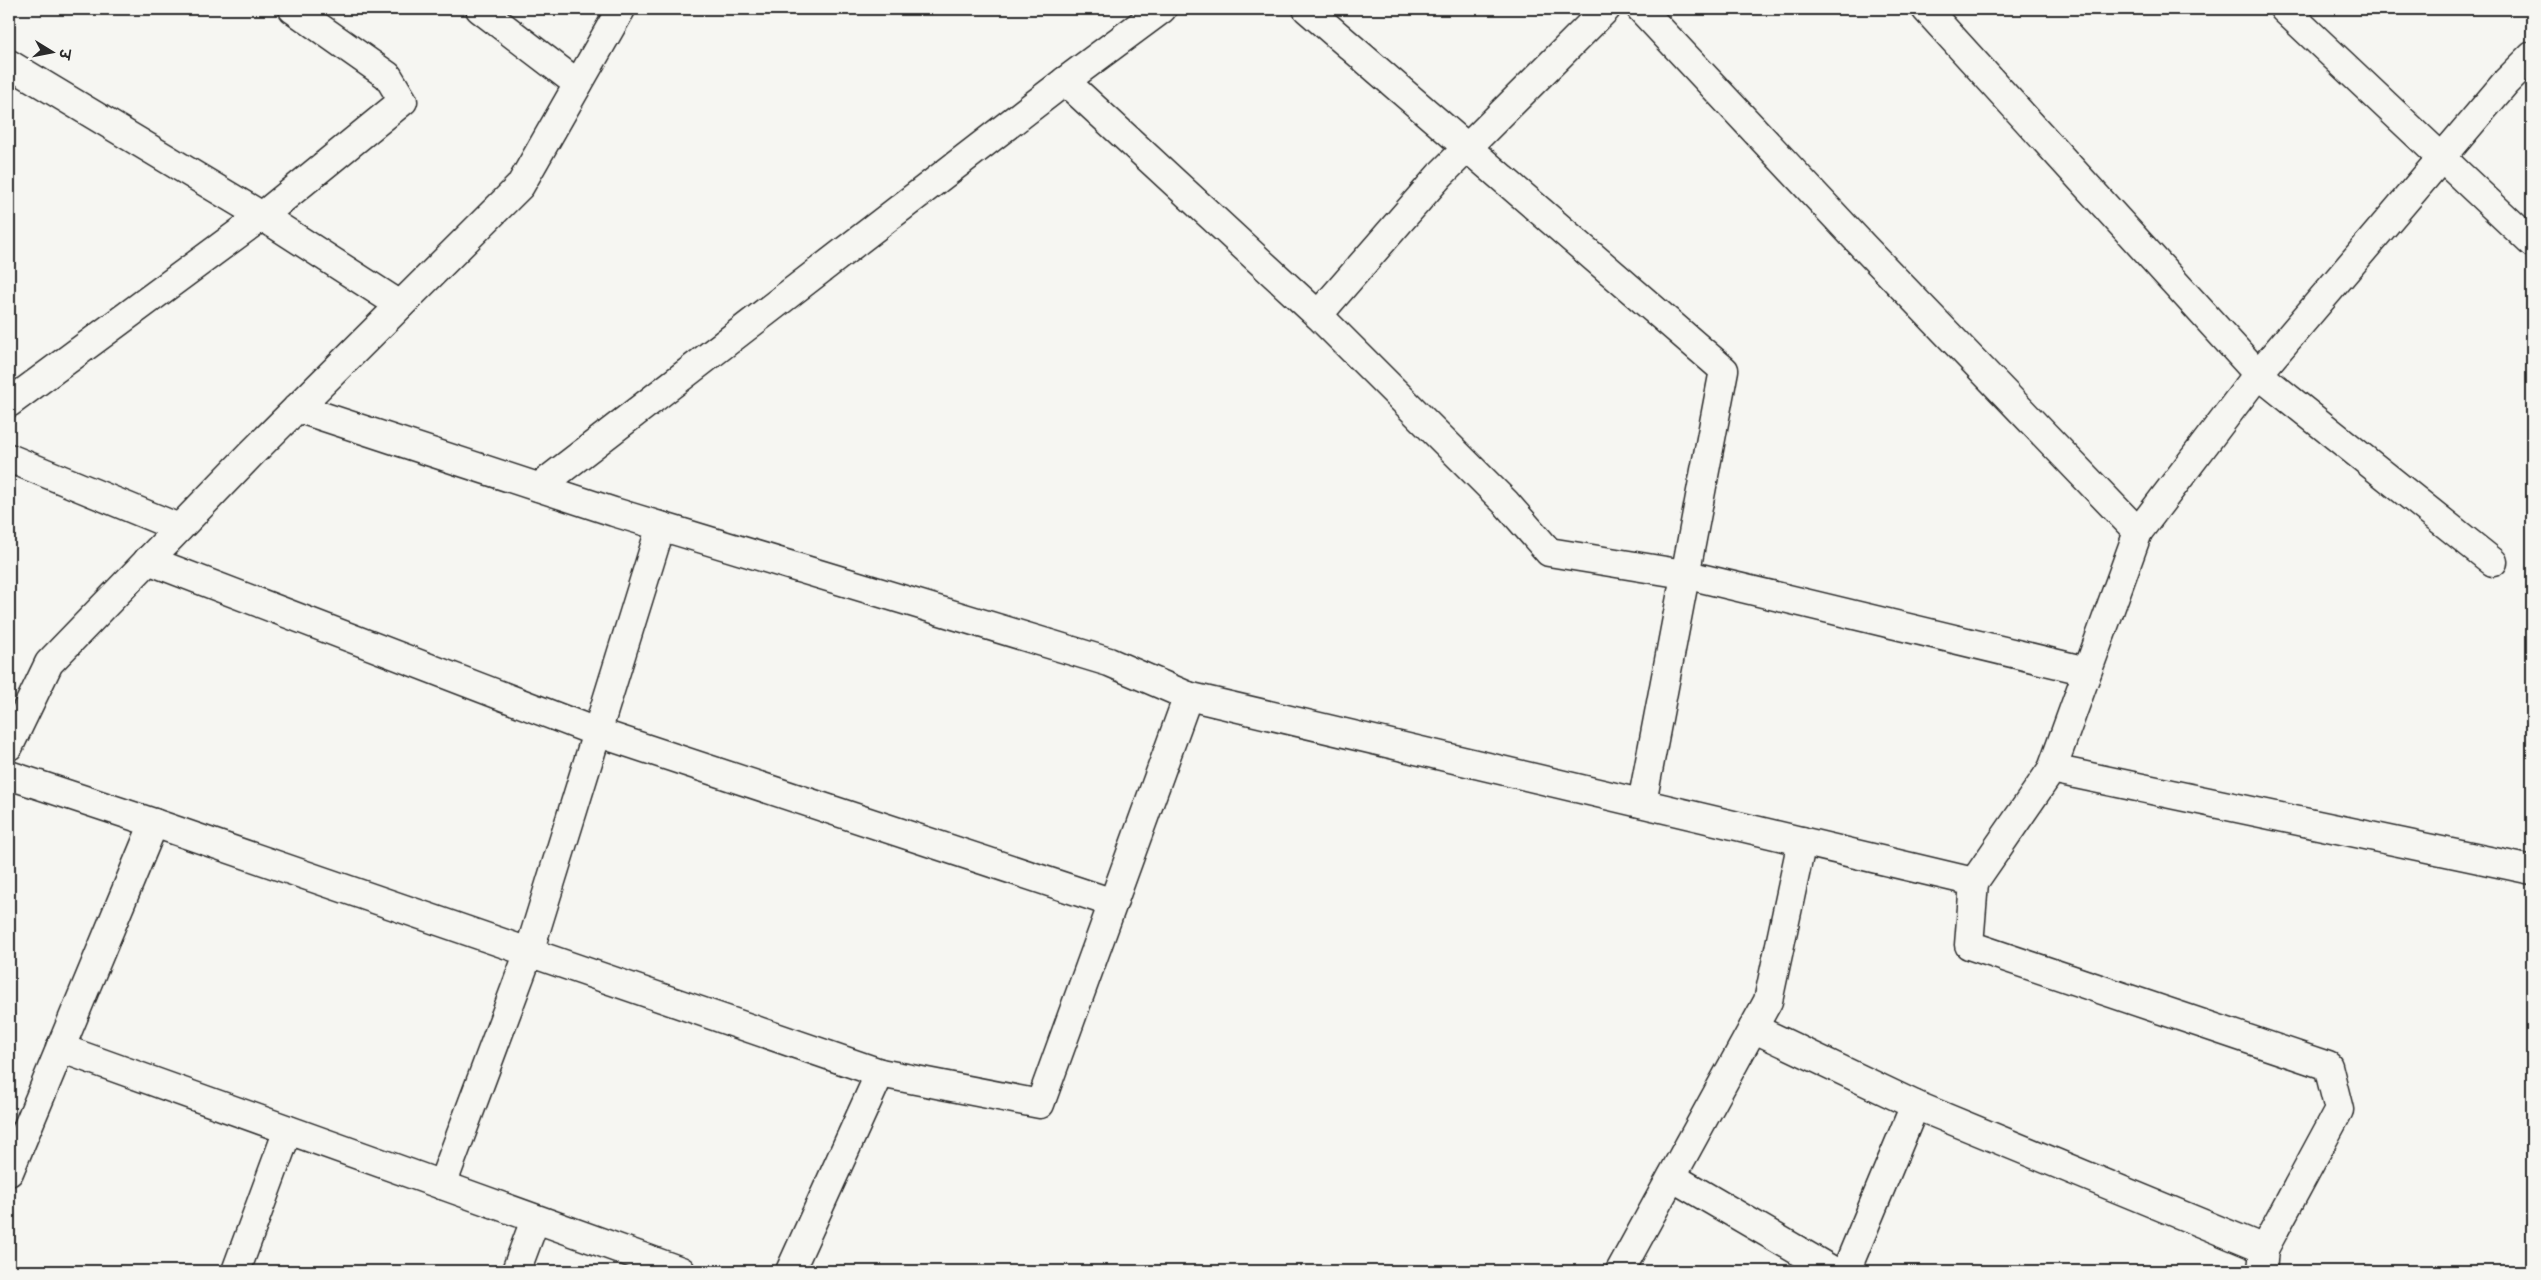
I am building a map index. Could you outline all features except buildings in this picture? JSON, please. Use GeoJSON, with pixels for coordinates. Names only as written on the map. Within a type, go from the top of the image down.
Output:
{"type":"FeatureCollection","features":[{"type":"Feature","properties":{"kind":"street"},"geometry":{"type":"LineString","coordinates":[[9,403],[262,216],[403,101],[388,76],[293,9]]}},
{"type":"Feature","properties":{"kind":"street"},"geometry":{"type":"LineString","coordinates":[[480,9],[578,84]]}},
{"type":"Feature","properties":{"kind":"street"},"geometry":{"type":"LineString","coordinates":[[12,731],[48,663],[297,408],[520,186],[621,9]]}},
{"type":"Feature","properties":{"kind":"street"},"geometry":{"type":"LineString","coordinates":[[540,487],[1065,81],[1162,9]]}},
{"type":"Feature","properties":{"kind":"street"},"geometry":{"type":"LineString","coordinates":[[1307,9],[1724,370],[1642,804]]}},
{"type":"Feature","properties":{"kind":"street"},"geometry":{"type":"LineString","coordinates":[[1318,315],[1440,175],[1606,9]]}},
{"type":"Feature","properties":{"kind":"street"},"geometry":{"type":"LineString","coordinates":[[1641,9],[1864,247],[2138,532]]}},
{"type":"Feature","properties":{"kind":"street"},"geometry":{"type":"LineString","coordinates":[[1926,9],[2258,374],[2493,562]]}},
{"type":"Feature","properties":{"kind":"street"},"geometry":{"type":"LineString","coordinates":[[2284,9],[2532,243]]}},
{"type":"Feature","properties":{"kind":"street"},"geometry":{"type":"LineString","coordinates":[[1753,1028],[1915,1105],[2263,1260],[2339,1110],[2328,1066],[1969,945],[1974,882],[2052,769],[2138,532],[2258,374],[2506,82],[2532,56]]}},
{"type":"Feature","properties":{"kind":"street"},"geometry":{"type":"LineString","coordinates":[[9,64],[262,216],[400,305]]}},
{"type":"Feature","properties":{"kind":"street"},"geometry":{"type":"LineString","coordinates":[[1065,81],[1318,315],[1506,503],[1549,552],[1684,574],[2087,671]]}},
{"type":"Feature","properties":{"kind":"street"},"geometry":{"type":"LineString","coordinates":[[297,408],[661,526],[1109,662],[1188,696],[1974,882]]}},
{"type":"Feature","properties":{"kind":"street"},"geometry":{"type":"LineString","coordinates":[[9,458],[179,528]]}},
{"type":"Feature","properties":{"kind":"street"},"geometry":{"type":"LineString","coordinates":[[442,1185],[529,952],[661,526]]}},
{"type":"Feature","properties":{"kind":"street"},"geometry":{"type":"LineString","coordinates":[[148,560],[596,732],[1113,903]]}},
{"type":"Feature","properties":{"kind":"street"},"geometry":{"type":"LineString","coordinates":[[9,776],[154,823],[880,1072],[1040,1104],[1188,696]]}},
{"type":"Feature","properties":{"kind":"street"},"geometry":{"type":"LineString","coordinates":[[2052,769],[2532,870]]}},
{"type":"Feature","properties":{"kind":"street"},"geometry":{"type":"LineString","coordinates":[[9,1172],[154,823]]}},
{"type":"Feature","properties":{"kind":"street"},"geometry":{"type":"LineString","coordinates":[[1620,1271],[1768,1000],[1802,841]]}},
{"type":"Feature","properties":{"kind":"street"},"geometry":{"type":"LineString","coordinates":[[60,1048],[681,1271]]}},
{"type":"Feature","properties":{"kind":"street"},"geometry":{"type":"LineString","coordinates":[[790,1271],[880,1072]]}},
{"type":"Feature","properties":{"kind":"street"},"geometry":{"type":"LineString","coordinates":[[1846,1271],[1915,1105]]}},
{"type":"Feature","properties":{"kind":"street"},"geometry":{"type":"LineString","coordinates":[[236,1271],[288,1130]]}},
{"type":"Feature","properties":{"kind":"street"},"geometry":{"type":"LineString","coordinates":[[1672,1177],[1832,1271]]}},
{"type":"Feature","properties":{"kind":"street"},"geometry":{"type":"LineString","coordinates":[[516,1271],[535,1220]]}}]}
